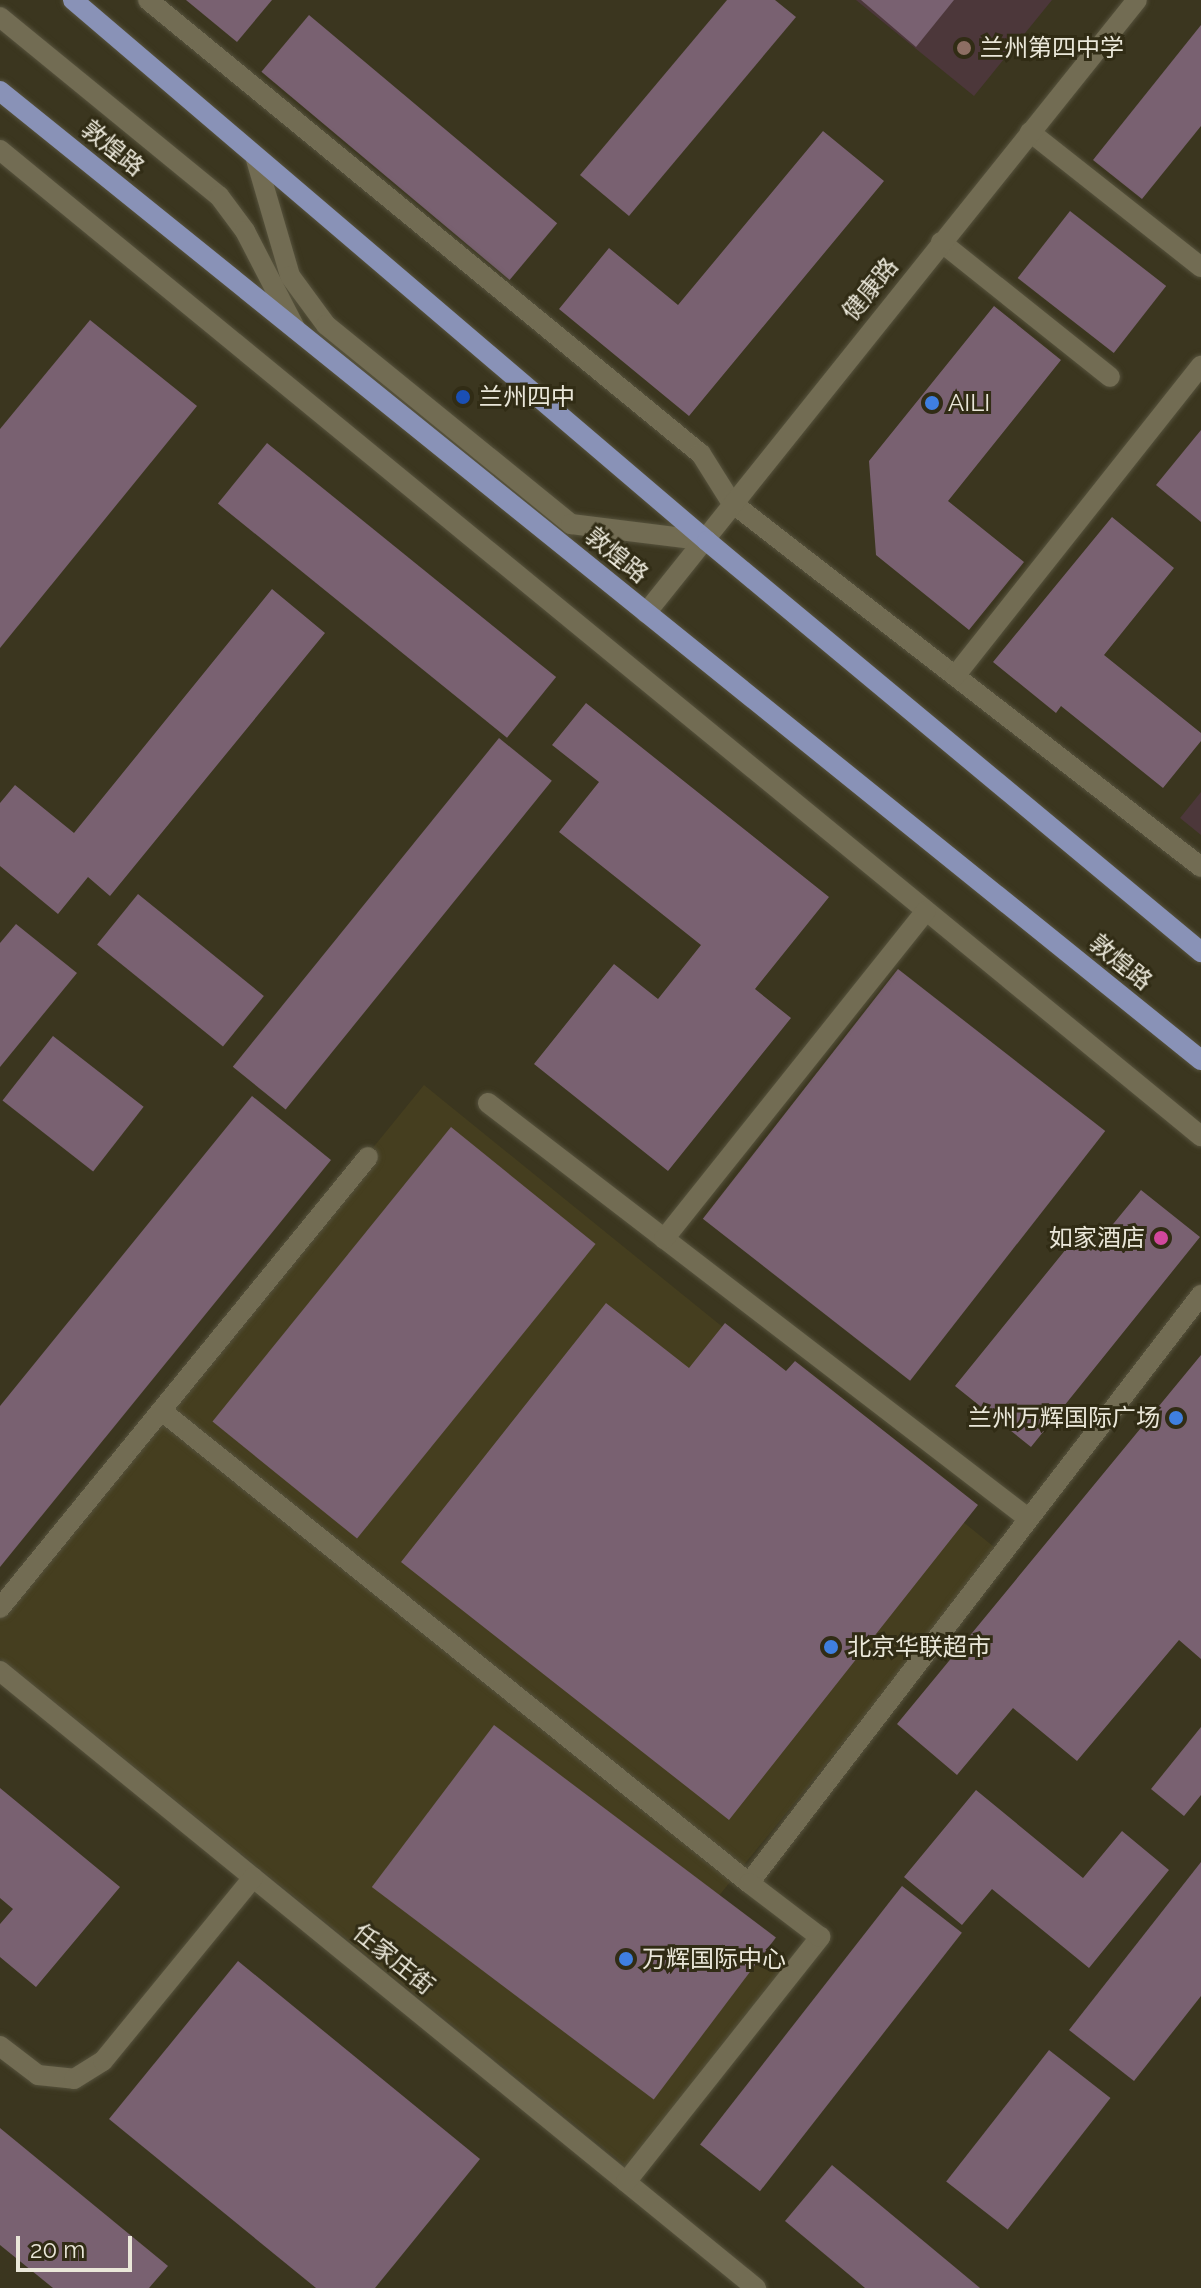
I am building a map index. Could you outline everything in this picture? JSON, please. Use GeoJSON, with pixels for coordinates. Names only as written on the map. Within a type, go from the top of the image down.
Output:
{"type":"FeatureCollection","features":[{"type":"Feature","properties":{"kind":"main road"},"geometry":{"type":"LineString","coordinates":[[73,0],[707,541],[1201,952]]}},
{"type":"Feature","properties":{"kind":"main road","name":"敦煌路"},"geometry":{"type":"LineString","coordinates":[[0,91],[1201,1060]]}},
{"type":"Feature","properties":{"kind":"street"},"geometry":{"type":"LineString","coordinates":[[148,0],[701,454],[731,502],[1201,867]]}},
{"type":"Feature","properties":{"kind":"street","name":"健康路"},"geometry":{"type":"LineString","coordinates":[[646,613],[707,541],[731,502],[1137,0]]}},
{"type":"Feature","properties":{"kind":"street"},"geometry":{"type":"LineString","coordinates":[[0,17],[219,196],[245,231],[296,330]]}},
{"type":"Feature","properties":{"kind":"street"},"geometry":{"type":"LineString","coordinates":[[1030,132],[1201,267]]}},
{"type":"Feature","properties":{"kind":"street"},"geometry":{"type":"LineString","coordinates":[[0,150],[1201,1136]]}},
{"type":"Feature","properties":{"kind":"street"},"geometry":{"type":"LineString","coordinates":[[255,156],[290,276],[326,325],[571,524],[707,541]]}},
{"type":"Feature","properties":{"kind":"street"},"geometry":{"type":"LineString","coordinates":[[941,242],[1110,377]]}},
{"type":"Feature","properties":{"kind":"street"},"geometry":{"type":"LineString","coordinates":[[955,676],[1201,366]]}},
{"type":"Feature","properties":{"kind":"street"},"geometry":{"type":"LineString","coordinates":[[664,1239],[926,911]]}},
{"type":"Feature","properties":{"kind":"street"},"geometry":{"type":"LineString","coordinates":[[488,1103],[1029,1519]]}},
{"type":"Feature","properties":{"kind":"street"},"geometry":{"type":"LineString","coordinates":[[0,1608],[368,1157]]}},
{"type":"Feature","properties":{"kind":"street"},"geometry":{"type":"LineString","coordinates":[[749,1883],[1201,1295]]}},
{"type":"Feature","properties":{"kind":"street"},"geometry":{"type":"LineString","coordinates":[[163,1412],[820,1937],[626,2182]]}},
{"type":"Feature","properties":{"kind":"street","name":"任家庄街"},"geometry":{"type":"LineString","coordinates":[[0,1671],[756,2288]]}},
{"type":"Feature","properties":{"kind":"street"},"geometry":{"type":"LineString","coordinates":[[0,2046],[38,2075],[74,2079],[103,2061],[253,1878]]}},
{"type":"Feature","properties":{"kind":"shaded area","name":"兰州第四中学"},"geometry":{"type":"Polygon","coordinates":[[[856,0],[1052,0],[974,96],[856,0]]]}},
{"type":"Feature","properties":{"kind":"shaded area"},"geometry":{"type":"Polygon","coordinates":[[[1201,792],[1201,835],[1180,818],[1201,792]]]}},
{"type":"Feature","properties":{"kind":"shaded area"},"geometry":{"type":"Polygon","coordinates":[[[424,1085],[999,1551],[709,1908],[794,1978],[635,2173],[0,1658],[0,1606],[424,1085]]]}},
{"type":"Feature","properties":{"kind":"building"},"geometry":{"type":"Polygon","coordinates":[[[186,0],[272,0],[237,42],[186,0]]]}},
{"type":"Feature","properties":{"kind":"building"},"geometry":{"type":"Polygon","coordinates":[[[727,0],[775,0],[796,17],[629,216],[580,175],[727,0]]]}},
{"type":"Feature","properties":{"kind":"building"},"geometry":{"type":"Polygon","coordinates":[[[861,0],[954,0],[916,47],[861,0]]]}},
{"type":"Feature","properties":{"kind":"building"},"geometry":{"type":"Polygon","coordinates":[[[309,15],[557,223],[510,280],[261,72],[309,15]]]}},
{"type":"Feature","properties":{"kind":"building"},"geometry":{"type":"Polygon","coordinates":[[[1201,25],[1201,126],[1142,199],[1093,160],[1201,25]]]}},
{"type":"Feature","properties":{"kind":"building"},"geometry":{"type":"Polygon","coordinates":[[[823,131],[884,181],[689,416],[559,309],[609,248],[678,305],[823,131]]]}},
{"type":"Feature","properties":{"kind":"building"},"geometry":{"type":"Polygon","coordinates":[[[1070,211],[1166,286],[1114,353],[1018,278],[1070,211]]]}},
{"type":"Feature","properties":{"kind":"building"},"geometry":{"type":"Polygon","coordinates":[[[994,306],[1061,360],[948,501],[1024,562],[969,630],[876,555],[869,461],[994,306]]]}},
{"type":"Feature","properties":{"kind":"building"},"geometry":{"type":"Polygon","coordinates":[[[90,320],[197,406],[0,648],[0,429],[90,320]]]}},
{"type":"Feature","properties":{"kind":"building"},"geometry":{"type":"Polygon","coordinates":[[[1201,430],[1201,522],[1156,485],[1201,430]]]}},
{"type":"Feature","properties":{"kind":"building"},"geometry":{"type":"Polygon","coordinates":[[[267,443],[556,677],[507,738],[218,504],[267,443]]]}},
{"type":"Feature","properties":{"kind":"building"},"geometry":{"type":"Polygon","coordinates":[[[1112,517],[1174,568],[1104,655],[1201,733],[1201,741],[1163,788],[1061,706],[1056,713],[993,662],[1112,517]]]}},
{"type":"Feature","properties":{"kind":"building"},"geometry":{"type":"Polygon","coordinates":[[[272,589],[325,633],[110,896],[88,877],[58,914],[0,866],[0,803],[15,785],[74,833],[272,589]]]}},
{"type":"Feature","properties":{"kind":"building"},"geometry":{"type":"Polygon","coordinates":[[[586,703],[829,897],[755,989],[791,1018],[668,1171],[534,1064],[614,964],[658,999],[701,945],[559,832],[599,782],[552,745],[586,703]]]}},
{"type":"Feature","properties":{"kind":"building"},"geometry":{"type":"Polygon","coordinates":[[[499,738],[552,781],[286,1110],[233,1067],[499,738]]]}},
{"type":"Feature","properties":{"kind":"building"},"geometry":{"type":"Polygon","coordinates":[[[138,894],[264,996],[223,1046],[97,945],[138,894]]]}},
{"type":"Feature","properties":{"kind":"building"},"geometry":{"type":"Polygon","coordinates":[[[16,924],[77,973],[0,1067],[0,943],[16,924]]]}},
{"type":"Feature","properties":{"kind":"building"},"geometry":{"type":"Polygon","coordinates":[[[898,969],[1105,1131],[910,1381],[703,1219],[898,969]]]}},
{"type":"Feature","properties":{"kind":"building"},"geometry":{"type":"Polygon","coordinates":[[[53,1036],[144,1107],[93,1171],[3,1101],[53,1036]]]}},
{"type":"Feature","properties":{"kind":"building"},"geometry":{"type":"Polygon","coordinates":[[[252,1096],[331,1160],[0,1567],[0,1406],[252,1096]]]}},
{"type":"Feature","properties":{"kind":"building"},"geometry":{"type":"Polygon","coordinates":[[[451,1127],[596,1244],[357,1539],[212,1422],[451,1127]]]}},
{"type":"Feature","properties":{"kind":"building"},"geometry":{"type":"Polygon","coordinates":[[[1141,1190],[1200,1237],[1031,1447],[955,1386],[1075,1238],[1091,1251],[1141,1190]]]}},
{"type":"Feature","properties":{"kind":"building"},"geometry":{"type":"Polygon","coordinates":[[[606,1303],[689,1368],[725,1323],[786,1371],[795,1361],[978,1505],[729,1820],[401,1562],[606,1303]]]}},
{"type":"Feature","properties":{"kind":"building"},"geometry":{"type":"Polygon","coordinates":[[[1201,1355],[1201,1659],[1179,1640],[1077,1761],[1013,1708],[957,1775],[897,1724],[1201,1355]]]}},
{"type":"Feature","properties":{"kind":"building"},"geometry":{"type":"Polygon","coordinates":[[[494,1725],[776,1937],[654,2100],[372,1887],[494,1725]]]}},
{"type":"Feature","properties":{"kind":"building"},"geometry":{"type":"Polygon","coordinates":[[[1201,1727],[1201,1795],[1184,1816],[1151,1789],[1201,1727]]]}},
{"type":"Feature","properties":{"kind":"building"},"geometry":{"type":"Polygon","coordinates":[[[0,1788],[120,1887],[36,1987],[0,1957],[0,1924],[13,1909],[0,1898],[0,1788]]]}},
{"type":"Feature","properties":{"kind":"building"},"geometry":{"type":"Polygon","coordinates":[[[976,1790],[1083,1878],[1122,1831],[1169,1870],[1089,1968],[992,1889],[962,1925],[904,1877],[976,1790]]]}},
{"type":"Feature","properties":{"kind":"building"},"geometry":{"type":"Polygon","coordinates":[[[1201,1862],[1201,1996],[1134,2081],[1069,2030],[1201,1862]]]}},
{"type":"Feature","properties":{"kind":"building"},"geometry":{"type":"Polygon","coordinates":[[[902,1886],[962,1933],[760,2191],[700,2144],[902,1886]]]}},
{"type":"Feature","properties":{"kind":"building"},"geometry":{"type":"Polygon","coordinates":[[[238,1961],[480,2159],[375,2288],[316,2288],[109,2119],[238,1961]]]}},
{"type":"Feature","properties":{"kind":"building"},"geometry":{"type":"Polygon","coordinates":[[[1049,2050],[1110,2098],[1008,2230],[946,2182],[1049,2050]]]}},
{"type":"Feature","properties":{"kind":"building"},"geometry":{"type":"Polygon","coordinates":[[[0,2128],[168,2266],[149,2288],[53,2288],[0,2245],[0,2128]]]}},
{"type":"Feature","properties":{"kind":"building"},"geometry":{"type":"Polygon","coordinates":[[[832,2165],[980,2288],[865,2288],[785,2221],[832,2165]]]}},
{"type":"Feature","properties":{"kind":"place","name":"兰州第四中学"},"geometry":{"type":"Point","coordinates":[964,48]}},
{"type":"Feature","properties":{"kind":"place","name":"兰州四中"},"geometry":{"type":"Point","coordinates":[463,397]}},
{"type":"Feature","properties":{"kind":"place","name":"AILI"},"geometry":{"type":"Point","coordinates":[932,403]}},
{"type":"Feature","properties":{"kind":"place","name":"如家酒店"},"geometry":{"type":"Point","coordinates":[1161,1238]}},
{"type":"Feature","properties":{"kind":"place","name":"兰州万辉国际广场"},"geometry":{"type":"Point","coordinates":[1176,1418]}},
{"type":"Feature","properties":{"kind":"place","name":"北京华联超市"},"geometry":{"type":"Point","coordinates":[831,1647]}},
{"type":"Feature","properties":{"kind":"place","name":"万辉国际中心"},"geometry":{"type":"Point","coordinates":[626,1959]}}]}
